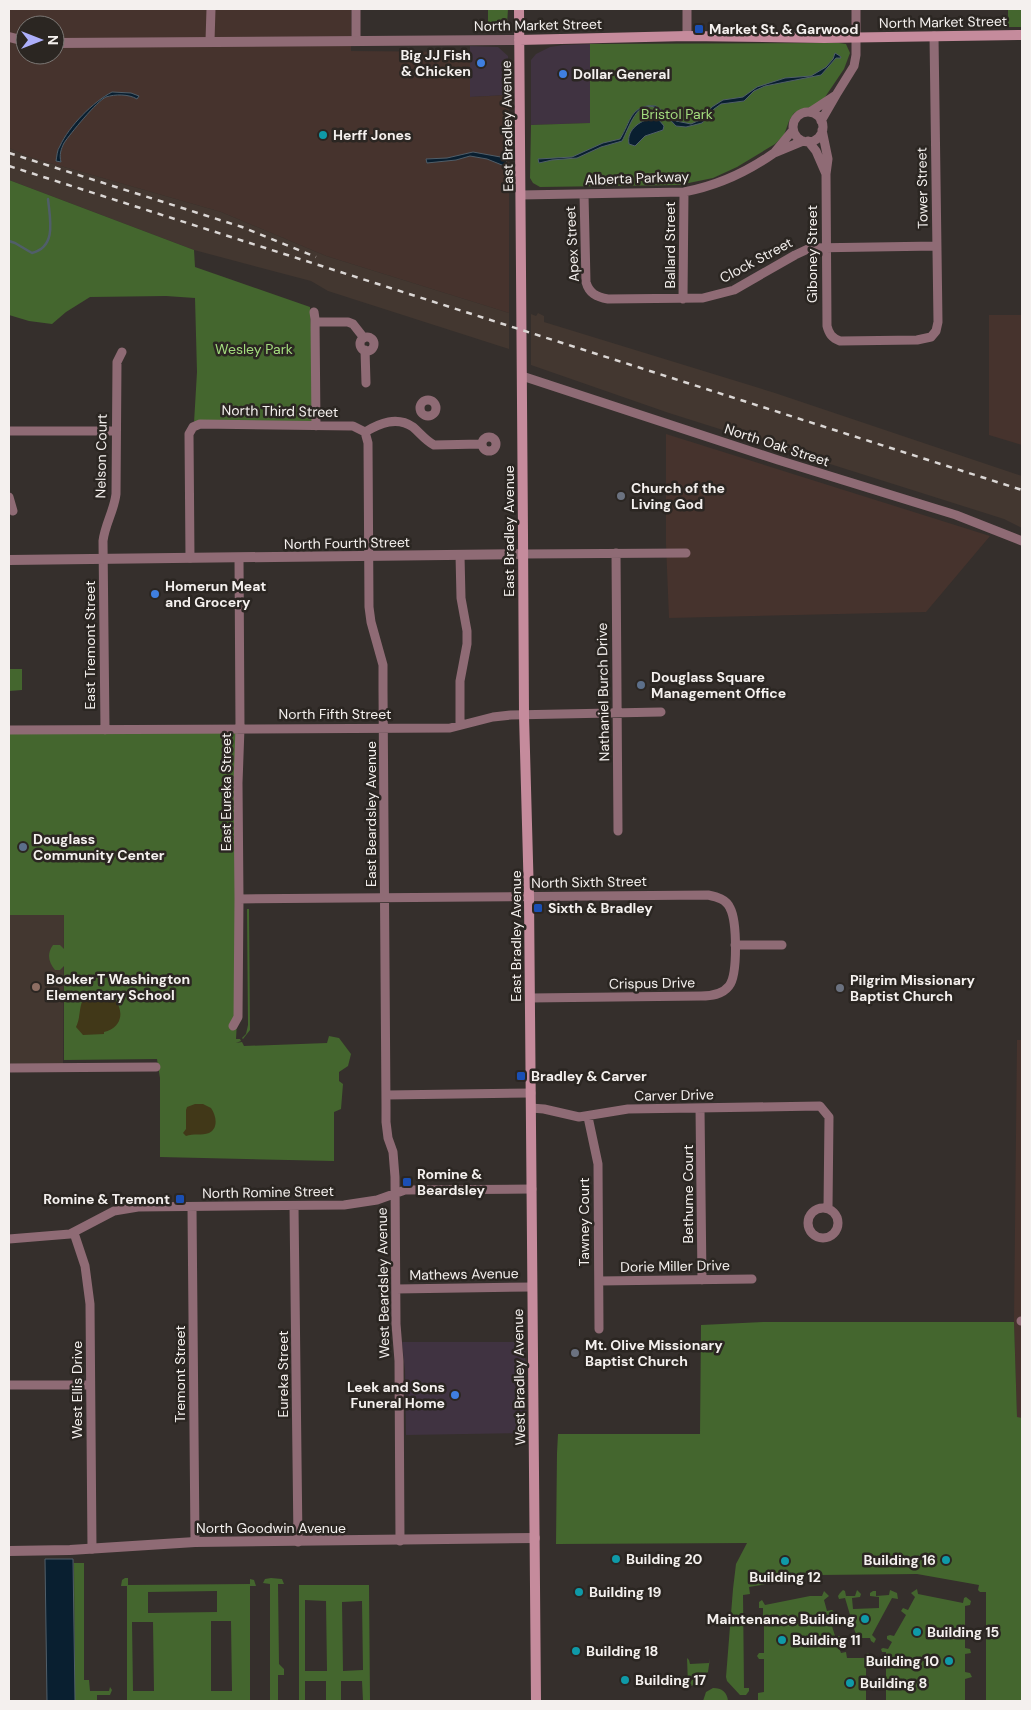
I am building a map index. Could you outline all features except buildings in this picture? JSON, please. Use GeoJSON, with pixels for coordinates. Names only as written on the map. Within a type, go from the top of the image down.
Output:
{"type":"FeatureCollection","features":[{"type":"Feature","properties":{"kind":"main road","name":"East Bradley Avenue"},"geometry":{"type":"LineString","coordinates":[[519,9],[524,715],[530,897],[531,1053]]}},
{"type":"Feature","properties":{"kind":"main road","name":"North Market Street"},"geometry":{"type":"LineString","coordinates":[[519,40],[687,36],[856,37],[1022,35]]}},
{"type":"Feature","properties":{"kind":"main road","name":"West Bradley Avenue"},"geometry":{"type":"LineString","coordinates":[[531,1053],[536,1701]]}},
{"type":"Feature","properties":{"kind":"street"},"geometry":{"type":"LineString","coordinates":[[210,41],[211,9]]}},
{"type":"Feature","properties":{"kind":"street"},"geometry":{"type":"LineString","coordinates":[[356,9],[356,41]]}},
{"type":"Feature","properties":{"kind":"street"},"geometry":{"type":"LineString","coordinates":[[687,9],[687,36]]}},
{"type":"Feature","properties":{"kind":"street"},"geometry":{"type":"LineString","coordinates":[[836,95],[810,112],[801,113],[797,116],[793,125],[795,135],[805,141],[817,138],[836,95],[854,66],[856,56],[856,9]]}},
{"type":"Feature","properties":{"kind":"street","name":"Tower Street"},"geometry":{"type":"LineString","coordinates":[[829,332],[834,339],[840,341],[917,340],[931,337],[936,330],[938,322],[934,36]]}},
{"type":"Feature","properties":{"kind":"street","name":"North Market Street"},"geometry":{"type":"LineString","coordinates":[[65,43],[519,40]]}},
{"type":"Feature","properties":{"kind":"street"},"geometry":{"type":"LineString","coordinates":[[810,112],[818,116],[822,125]]}},
{"type":"Feature","properties":{"kind":"street","name":"Giboney Street"},"geometry":{"type":"LineString","coordinates":[[822,125],[828,160],[826,174],[826,246],[827,326],[829,332]]}},
{"type":"Feature","properties":{"kind":"street","name":"Alberta Parkway"},"geometry":{"type":"LineString","coordinates":[[774,153],[793,130]]}},
{"type":"Feature","properties":{"kind":"street","name":"Alberta Parkway"},"geometry":{"type":"LineString","coordinates":[[521,195],[684,192],[743,173],[774,153],[805,141]]}},
{"type":"Feature","properties":{"kind":"street","name":"Giboney Street"},"geometry":{"type":"LineString","coordinates":[[805,141],[816,151],[826,174]]}},
{"type":"Feature","properties":{"kind":"street","name":"Ballard Street"},"geometry":{"type":"LineString","coordinates":[[683,299],[684,192]]}},
{"type":"Feature","properties":{"kind":"street","name":"Apex Street"},"geometry":{"type":"LineString","coordinates":[[584,194],[585,270],[586,282],[591,293]]}},
{"type":"Feature","properties":{"kind":"street","name":"Clock Street"},"geometry":{"type":"LineString","coordinates":[[591,293],[599,298],[608,299],[703,298],[734,290],[810,248],[826,246],[937,246]]}},
{"type":"Feature","properties":{"kind":"street"},"geometry":{"type":"LineString","coordinates":[[314,312],[316,426]]}},
{"type":"Feature","properties":{"kind":"street"},"geometry":{"type":"LineString","coordinates":[[315,322],[348,322],[353,324],[364,338],[370,338],[374,343],[371,349],[365,350],[366,383]]}},
{"type":"Feature","properties":{"kind":"street","name":"Nelson Court"},"geometry":{"type":"LineString","coordinates":[[104,559],[104,532],[113,511],[116,494],[117,362],[122,352]]}},
{"type":"Feature","properties":{"kind":"street","name":"North Oak Street"},"geometry":{"type":"LineString","coordinates":[[522,376],[804,468],[956,514],[1022,541]]}},
{"type":"Feature","properties":{"kind":"street"},"geometry":{"type":"LineString","coordinates":[[412,426],[423,414]]}},
{"type":"Feature","properties":{"kind":"street"},"geometry":{"type":"LineString","coordinates":[[365,432],[386,422],[396,421],[412,426],[434,445],[481,444]]}},
{"type":"Feature","properties":{"kind":"street","name":"North Third Street"},"geometry":{"type":"LineString","coordinates":[[190,558],[189,434],[193,427],[200,424],[244,423],[353,426],[365,432]]}},
{"type":"Feature","properties":{"kind":"street"},"geometry":{"type":"LineString","coordinates":[[9,431],[116,431]]}},
{"type":"Feature","properties":{"kind":"street","name":"East Beardsley Avenue"},"geometry":{"type":"LineString","coordinates":[[365,432],[368,443],[371,622],[382,665],[386,1026]]}},
{"type":"Feature","properties":{"kind":"street"},"geometry":{"type":"LineString","coordinates":[[9,497],[13,511]]}},
{"type":"Feature","properties":{"kind":"street","name":"North Fourth Street"},"geometry":{"type":"LineString","coordinates":[[9,560],[686,552]]}},
{"type":"Feature","properties":{"kind":"street","name":"Nathaniel Burch Drive"},"geometry":{"type":"LineString","coordinates":[[616,553],[618,831]]}},
{"type":"Feature","properties":{"kind":"street"},"geometry":{"type":"LineString","coordinates":[[460,555],[461,598],[467,630],[467,644],[460,681],[460,725]]}},
{"type":"Feature","properties":{"kind":"street","name":"East Eureka Street"},"geometry":{"type":"LineString","coordinates":[[233,1026],[238,1017],[239,558]]}},
{"type":"Feature","properties":{"kind":"street","name":"East Tremont Street"},"geometry":{"type":"LineString","coordinates":[[104,559],[105,730]]}},
{"type":"Feature","properties":{"kind":"street","name":"North Fifth Street"},"geometry":{"type":"LineString","coordinates":[[9,730],[450,728],[493,718],[524,715],[661,712]]}},
{"type":"Feature","properties":{"kind":"street","name":"North Sixth Street"},"geometry":{"type":"LineString","coordinates":[[239,899],[708,894],[721,898],[730,908],[733,916],[735,945]]}},
{"type":"Feature","properties":{"kind":"street"},"geometry":{"type":"LineString","coordinates":[[735,945],[782,945]]}},
{"type":"Feature","properties":{"kind":"street","name":"Crispus Drive"},"geometry":{"type":"LineString","coordinates":[[530,998],[714,995],[721,993],[731,984],[735,945]]}},
{"type":"Feature","properties":{"kind":"street","name":"West Beardsley Avenue"},"geometry":{"type":"LineString","coordinates":[[386,1026],[386,1122],[395,1167],[400,1541]]}},
{"type":"Feature","properties":{"kind":"street"},"geometry":{"type":"LineString","coordinates":[[9,1068],[156,1067]]}},
{"type":"Feature","properties":{"kind":"street"},"geometry":{"type":"LineString","coordinates":[[387,1095],[531,1093]]}},
{"type":"Feature","properties":{"kind":"street","name":"Carver Drive"},"geometry":{"type":"LineString","coordinates":[[531,1108],[550,1110],[571,1116],[588,1117],[628,1109],[820,1106],[829,1117],[828,1208]]}},
{"type":"Feature","properties":{"kind":"street","name":"Bethume Court"},"geometry":{"type":"LineString","coordinates":[[700,1108],[702,1280]]}},
{"type":"Feature","properties":{"kind":"street","name":"Tawney Court"},"geometry":{"type":"LineString","coordinates":[[588,1117],[598,1164],[599,1329]]}},
{"type":"Feature","properties":{"kind":"street","name":"North Romine Street"},"geometry":{"type":"LineString","coordinates":[[9,1239],[59,1236],[74,1233],[100,1218],[124,1209],[138,1207],[344,1205],[360,1203],[405,1190],[532,1189]]}},
{"type":"Feature","properties":{"kind":"street","name":"Eureka Street"},"geometry":{"type":"LineString","coordinates":[[294,1206],[298,1542]]}},
{"type":"Feature","properties":{"kind":"street","name":"Tremont Street"},"geometry":{"type":"LineString","coordinates":[[192,1207],[195,1542]]}},
{"type":"Feature","properties":{"kind":"street","name":"West Ellis Drive"},"geometry":{"type":"LineString","coordinates":[[74,1233],[85,1266],[90,1304],[92,1549]]}},
{"type":"Feature","properties":{"kind":"street","name":"Dorie Miller Drive"},"geometry":{"type":"LineString","coordinates":[[599,1281],[752,1279]]}},
{"type":"Feature","properties":{"kind":"street","name":"Mathews Avenue"},"geometry":{"type":"LineString","coordinates":[[396,1289],[532,1288]]}},
{"type":"Feature","properties":{"kind":"street"},"geometry":{"type":"LineString","coordinates":[[9,1385],[90,1385]]}},
{"type":"Feature","properties":{"kind":"street","name":"North Goodwin Avenue"},"geometry":{"type":"LineString","coordinates":[[9,1552],[195,1542],[535,1538]]}},
{"type":"Feature","properties":{"kind":"shaded area"},"geometry":{"type":"Polygon","coordinates":[[[9,9],[351,9],[351,51],[470,52],[470,97],[509,95],[509,313],[326,256],[221,212],[29,157],[9,148],[9,9]]]}},
{"type":"Feature","properties":{"kind":"shaded area"},"geometry":{"type":"Polygon","coordinates":[[[590,44],[590,123],[531,125],[531,60],[536,54],[550,47],[590,44]]]}},
{"type":"Feature","properties":{"kind":"shaded area"},"geometry":{"type":"Polygon","coordinates":[[[470,46],[498,47],[508,56],[509,95],[470,97],[470,46]]]}},
{"type":"Feature","properties":{"kind":"shaded area"},"geometry":{"type":"Polygon","coordinates":[[[9,148],[29,157],[221,212],[326,256],[509,313],[509,349],[328,291],[311,281],[194,250],[9,180],[9,148]]]}},
{"type":"Feature","properties":{"kind":"shaded area"},"geometry":{"type":"Polygon","coordinates":[[[538,313],[544,316],[544,322],[775,393],[1022,476],[1022,528],[1004,519],[669,413],[531,365],[531,314],[536,316],[538,313]]]}},
{"type":"Feature","properties":{"kind":"shaded area"},"geometry":{"type":"Polygon","coordinates":[[[989,315],[1022,315],[1022,445],[989,435],[989,315]]]}},
{"type":"Feature","properties":{"kind":"shaded area"},"geometry":{"type":"Polygon","coordinates":[[[666,434],[990,536],[926,612],[669,618],[666,544],[666,434]]]}},
{"type":"Feature","properties":{"kind":"shaded area","name":"Booker T Washington Elementary School"},"geometry":{"type":"Polygon","coordinates":[[[64,914],[63,1067],[9,1068],[9,915],[64,914]]]}},
{"type":"Feature","properties":{"kind":"shaded area"},"geometry":{"type":"Polygon","coordinates":[[[1017,1040],[1022,1040],[1022,1418],[1017,1418],[1014,1322],[1017,1040]]]}},
{"type":"Feature","properties":{"kind":"shaded area"},"geometry":{"type":"Polygon","coordinates":[[[402,1342],[525,1342],[526,1433],[406,1435],[405,1371],[402,1342]]]}},
{"type":"Feature","properties":{"kind":"green space"},"geometry":{"type":"Polygon","coordinates":[[[488,9],[508,9],[507,24],[488,31],[488,9]]]}},
{"type":"Feature","properties":{"kind":"green space"},"geometry":{"type":"Polygon","coordinates":[[[1008,9],[1022,9],[1022,27],[1008,27],[1008,9]]]}},
{"type":"Feature","properties":{"kind":"green space","name":"Bristol Park"},"geometry":{"type":"Polygon","coordinates":[[[590,44],[846,44],[850,53],[844,69],[821,103],[794,113],[784,135],[775,144],[737,167],[713,178],[679,185],[540,187],[533,183],[530,178],[531,125],[590,123],[590,44]]]}},
{"type":"Feature","properties":{"kind":"green space","name":"Wesley Park"},"geometry":{"type":"Polygon","coordinates":[[[9,180],[194,250],[195,267],[310,307],[316,426],[194,423],[197,372],[195,298],[166,296],[90,297],[66,312],[52,324],[29,321],[9,315],[9,180]]]}},
{"type":"Feature","properties":{"kind":"green space"},"geometry":{"type":"Polygon","coordinates":[[[9,669],[22,669],[22,690],[9,691],[9,669]]]}},
{"type":"Feature","properties":{"kind":"green space"},"geometry":{"type":"Polygon","coordinates":[[[238,731],[238,1004],[236,1039],[241,1041],[236,1043],[242,1042],[244,1046],[327,1043],[329,1036],[339,1038],[351,1054],[348,1066],[339,1072],[339,1081],[343,1084],[341,1109],[334,1112],[334,1161],[160,1157],[160,1078],[157,1059],[64,1060],[64,966],[60,970],[55,970],[49,958],[53,945],[60,945],[64,949],[64,915],[9,915],[9,734],[238,731]]]}},
{"type":"Feature","properties":{"kind":"green space"},"geometry":{"type":"Polygon","coordinates":[[[247,909],[249,909],[250,1030],[243,1039],[248,1025],[247,909]]]}},
{"type":"Feature","properties":{"kind":"green space"},"geometry":{"type":"Polygon","coordinates":[[[763,1322],[1014,1322],[1017,1417],[1022,1418],[1022,1701],[986,1701],[986,1592],[978,1590],[979,1585],[917,1574],[819,1575],[749,1587],[750,1594],[743,1595],[744,1688],[749,1688],[749,1691],[746,1695],[740,1695],[727,1681],[726,1677],[736,1564],[747,1543],[556,1544],[558,1434],[700,1434],[701,1325],[763,1322]]]}},
{"type":"Feature","properties":{"kind":"green space"},"geometry":{"type":"Polygon","coordinates":[[[74,1563],[84,1563],[84,1680],[89,1680],[90,1691],[109,1691],[110,1687],[112,1690],[110,1695],[97,1695],[97,1701],[75,1701],[74,1563]]]}},
{"type":"Feature","properties":{"kind":"green space"},"geometry":{"type":"Polygon","coordinates":[[[128,1578],[128,1585],[250,1584],[250,1579],[254,1580],[256,1586],[250,1586],[250,1701],[127,1701],[127,1586],[121,1586],[122,1580],[128,1578]],[[217,1591],[148,1592],[148,1613],[217,1612],[217,1591]],[[211,1621],[211,1691],[232,1691],[231,1621],[211,1621]],[[132,1622],[133,1691],[154,1691],[153,1622],[132,1622]]]}},
{"type":"Feature","properties":{"kind":"green space"},"geometry":{"type":"Polygon","coordinates":[[[265,1579],[282,1579],[284,1584],[278,1584],[279,1664],[284,1669],[284,1675],[278,1675],[278,1701],[270,1701],[270,1584],[263,1583],[265,1579]]]}},
{"type":"Feature","properties":{"kind":"green space"},"geometry":{"type":"Polygon","coordinates":[[[299,1585],[369,1585],[370,1701],[363,1701],[362,1681],[341,1681],[341,1701],[326,1701],[326,1681],[305,1681],[305,1701],[299,1701],[299,1585]],[[305,1600],[305,1671],[327,1671],[326,1601],[305,1600]],[[362,1601],[342,1602],[343,1671],[363,1670],[362,1601]]]}},
{"type":"Feature","properties":{"kind":"green space"},"geometry":{"type":"Polygon","coordinates":[[[917,1589],[918,1594],[963,1603],[966,1597],[971,1601],[970,1605],[965,1606],[965,1648],[970,1649],[971,1653],[965,1654],[965,1672],[970,1673],[972,1677],[965,1679],[965,1701],[886,1701],[886,1652],[882,1652],[881,1649],[888,1649],[892,1642],[887,1639],[887,1636],[894,1636],[906,1615],[901,1611],[903,1608],[908,1610],[915,1597],[911,1593],[917,1589]]]}},
{"type":"Feature","properties":{"kind":"green space"},"geometry":{"type":"Polygon","coordinates":[[[843,1590],[846,1596],[855,1596],[857,1590],[861,1594],[860,1597],[852,1598],[853,1609],[879,1608],[879,1597],[870,1596],[870,1593],[873,1591],[876,1591],[876,1596],[889,1595],[890,1590],[897,1593],[898,1599],[892,1598],[872,1635],[876,1639],[874,1643],[870,1638],[858,1638],[856,1643],[851,1640],[856,1635],[845,1598],[839,1599],[838,1596],[843,1590]]]}},
{"type":"Feature","properties":{"kind":"green space"},"geometry":{"type":"Polygon","coordinates":[[[824,1591],[829,1596],[824,1600],[827,1611],[832,1610],[835,1613],[829,1616],[835,1636],[842,1636],[842,1640],[837,1642],[841,1653],[846,1652],[847,1658],[865,1658],[868,1653],[872,1656],[871,1660],[866,1660],[866,1678],[872,1680],[871,1684],[866,1684],[866,1701],[758,1701],[758,1693],[764,1692],[764,1659],[759,1659],[757,1656],[759,1653],[764,1653],[764,1626],[759,1626],[757,1623],[759,1620],[763,1620],[763,1608],[759,1608],[759,1602],[762,1600],[765,1605],[810,1596],[822,1596],[824,1591]]]}},
{"type":"Feature","properties":{"kind":"green space"},"geometry":{"type":"Polygon","coordinates":[[[687,1658],[690,1664],[709,1663],[710,1658],[708,1672],[692,1686],[688,1685],[687,1658]]]}},
{"type":"Feature","properties":{"kind":"green space"},"geometry":{"type":"Polygon","coordinates":[[[713,1688],[724,1691],[728,1701],[703,1701],[706,1692],[713,1688]]]}},
{"type":"Feature","properties":{"kind":"sand"},"geometry":{"type":"Polygon","coordinates":[[[102,991],[115,1000],[120,1012],[120,1018],[112,1029],[104,1032],[104,1034],[83,1035],[76,1027],[82,1003],[87,995],[102,991]]]}},
{"type":"Feature","properties":{"kind":"sand"},"geometry":{"type":"Polygon","coordinates":[[[203,1104],[211,1108],[215,1118],[215,1125],[209,1133],[186,1136],[183,1133],[186,1129],[186,1110],[187,1107],[203,1104]]]}},
{"type":"Feature","properties":{"kind":"water"},"geometry":{"type":"Polygon","coordinates":[[[835,53],[841,58],[836,58],[821,75],[765,86],[754,91],[744,101],[721,104],[702,123],[686,127],[676,126],[665,115],[651,106],[656,106],[676,121],[691,124],[700,120],[712,107],[723,100],[743,97],[757,87],[785,78],[811,76],[826,67],[833,59],[835,53]]]}},
{"type":"Feature","properties":{"kind":"water"},"geometry":{"type":"Polygon","coordinates":[[[112,92],[131,93],[139,96],[137,99],[126,95],[114,95],[102,100],[84,118],[64,143],[60,157],[61,162],[56,161],[64,138],[75,123],[97,102],[112,92]]]}},
{"type":"Feature","properties":{"kind":"water"},"geometry":{"type":"Polygon","coordinates":[[[644,107],[639,110],[631,122],[622,141],[601,147],[577,158],[539,163],[538,159],[572,157],[603,143],[620,139],[632,115],[636,111],[644,107]]]}},
{"type":"Feature","properties":{"kind":"water"},"geometry":{"type":"Polygon","coordinates":[[[655,118],[664,126],[663,130],[645,136],[635,146],[629,144],[632,129],[645,120],[655,118]]]}},
{"type":"Feature","properties":{"kind":"water"},"geometry":{"type":"Polygon","coordinates":[[[473,152],[506,158],[507,167],[487,159],[470,156],[456,160],[427,163],[426,159],[447,158],[473,152]]]}},
{"type":"Feature","properties":{"kind":"water"},"geometry":{"type":"Polygon","coordinates":[[[45,1559],[73,1559],[75,1701],[47,1701],[45,1559]]]}},
{"type":"Feature","properties":{"kind":"waterway"},"geometry":{"type":"LineString","coordinates":[[9,241],[32,253],[40,250],[45,245],[49,239],[50,231],[48,199]]}},
{"type":"Feature","properties":{"kind":"railway"},"geometry":{"type":"LineString","coordinates":[[9,153],[242,227],[316,257]]}},
{"type":"Feature","properties":{"kind":"railway"},"geometry":{"type":"LineString","coordinates":[[9,166],[1022,490]]}},
{"type":"Feature","properties":{"kind":"place","name":"Market St. & Garwood"},"geometry":{"type":"Point","coordinates":[699,29]}},
{"type":"Feature","properties":{"kind":"place","name":"Big JJ Fish & Chicken"},"geometry":{"type":"Point","coordinates":[481,63]}},
{"type":"Feature","properties":{"kind":"place","name":"Dollar General"},"geometry":{"type":"Point","coordinates":[563,74]}},
{"type":"Feature","properties":{"kind":"place","name":"Herff Jones"},"geometry":{"type":"Point","coordinates":[323,135]}},
{"type":"Feature","properties":{"kind":"place","name":"Church of the Living God"},"geometry":{"type":"Point","coordinates":[621,496]}},
{"type":"Feature","properties":{"kind":"place","name":"Homerun Meat and Grocery"},"geometry":{"type":"Point","coordinates":[155,594]}},
{"type":"Feature","properties":{"kind":"place","name":"Douglass Square Management Office"},"geometry":{"type":"Point","coordinates":[641,685]}},
{"type":"Feature","properties":{"kind":"place","name":"Douglass Community Center"},"geometry":{"type":"Point","coordinates":[23,847]}},
{"type":"Feature","properties":{"kind":"place","name":"Sixth & Bradley"},"geometry":{"type":"Point","coordinates":[538,908]}},
{"type":"Feature","properties":{"kind":"place","name":"Booker T Washington Elementary School"},"geometry":{"type":"Point","coordinates":[36,987]}},
{"type":"Feature","properties":{"kind":"place","name":"Pilgrim Missionary Baptist Church"},"geometry":{"type":"Point","coordinates":[840,988]}},
{"type":"Feature","properties":{"kind":"place","name":"Bradley & Carver"},"geometry":{"type":"Point","coordinates":[521,1076]}},
{"type":"Feature","properties":{"kind":"place","name":"Romine & Beardsley"},"geometry":{"type":"Point","coordinates":[407,1182]}},
{"type":"Feature","properties":{"kind":"place","name":"Romine & Tremont"},"geometry":{"type":"Point","coordinates":[180,1199]}},
{"type":"Feature","properties":{"kind":"place","name":"Mt. Olive Missionary Baptist Church"},"geometry":{"type":"Point","coordinates":[575,1353]}},
{"type":"Feature","properties":{"kind":"place","name":"Leek and Sons Funeral Home"},"geometry":{"type":"Point","coordinates":[455,1395]}},
{"type":"Feature","properties":{"kind":"place","name":"Building 20"},"geometry":{"type":"Point","coordinates":[616,1559]}},
{"type":"Feature","properties":{"kind":"place","name":"Building 16"},"geometry":{"type":"Point","coordinates":[946,1560]}},
{"type":"Feature","properties":{"kind":"place","name":"Building 12"},"geometry":{"type":"Point","coordinates":[785,1561]}},
{"type":"Feature","properties":{"kind":"place","name":"Building 19"},"geometry":{"type":"Point","coordinates":[579,1592]}},
{"type":"Feature","properties":{"kind":"place","name":"Maintenance Building"},"geometry":{"type":"Point","coordinates":[865,1619]}},
{"type":"Feature","properties":{"kind":"place","name":"Building 15"},"geometry":{"type":"Point","coordinates":[917,1632]}},
{"type":"Feature","properties":{"kind":"place","name":"Building 11"},"geometry":{"type":"Point","coordinates":[782,1640]}},
{"type":"Feature","properties":{"kind":"place","name":"Building 18"},"geometry":{"type":"Point","coordinates":[576,1651]}},
{"type":"Feature","properties":{"kind":"place","name":"Building 10"},"geometry":{"type":"Point","coordinates":[949,1661]}},
{"type":"Feature","properties":{"kind":"place","name":"Building 17"},"geometry":{"type":"Point","coordinates":[625,1680]}},
{"type":"Feature","properties":{"kind":"place","name":"Building 8"},"geometry":{"type":"Point","coordinates":[850,1683]}}]}
